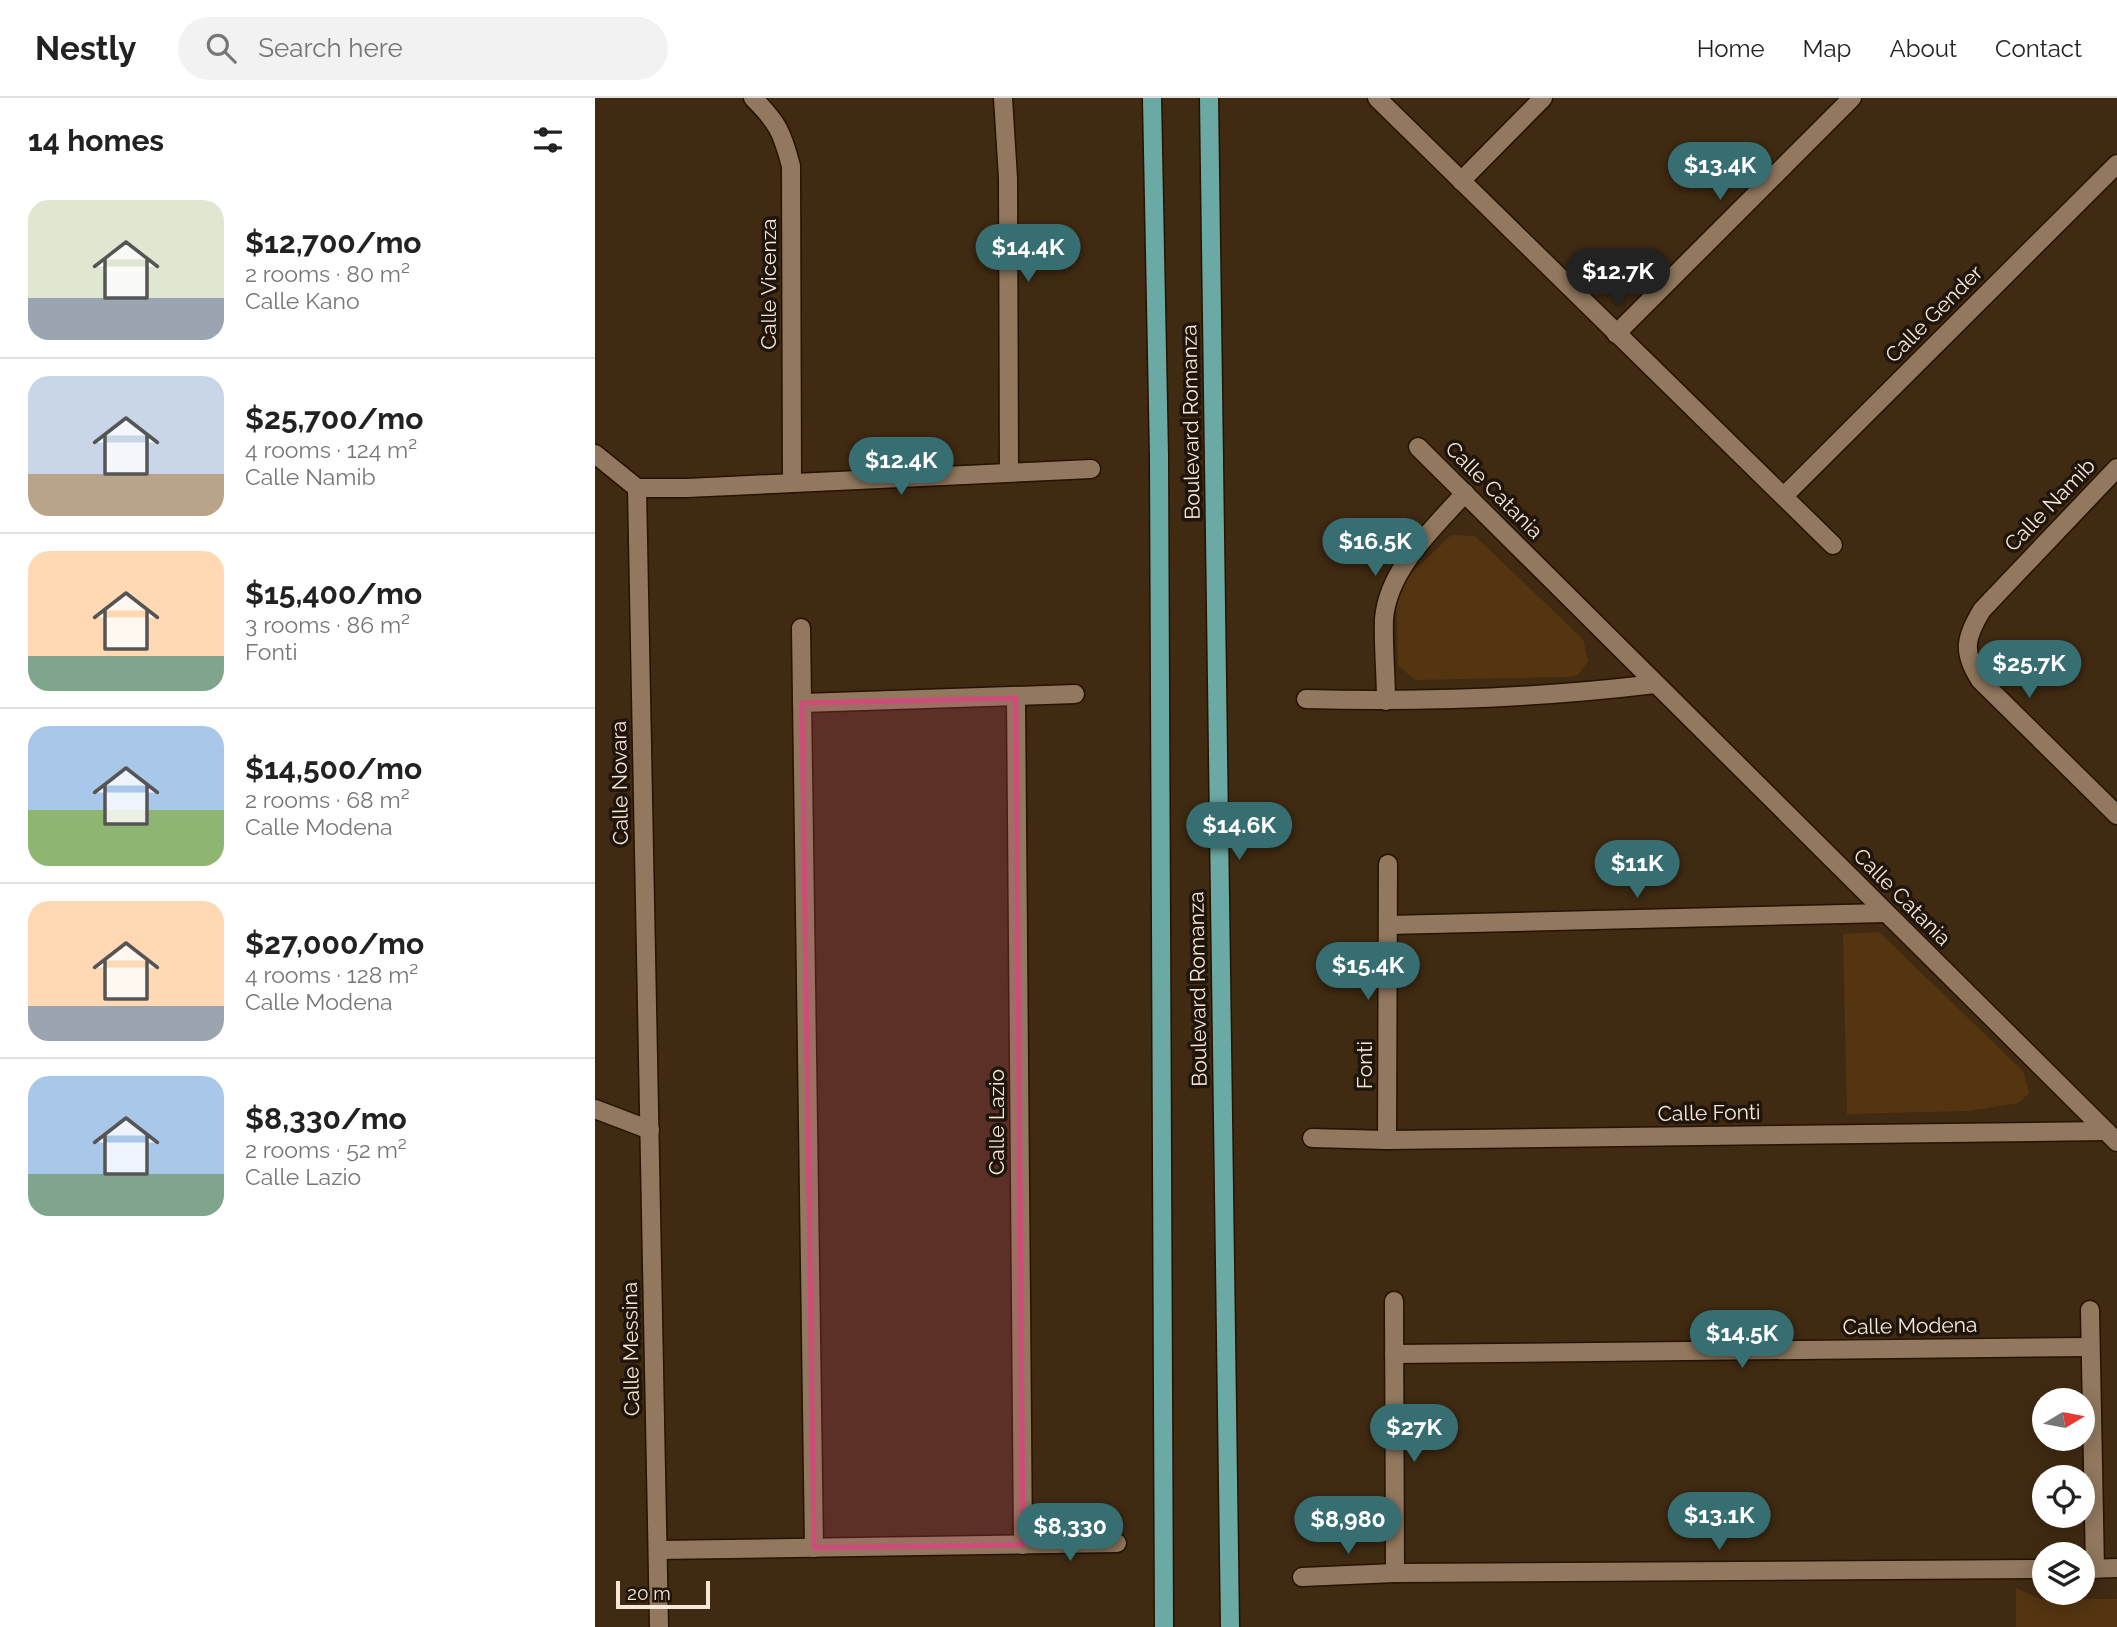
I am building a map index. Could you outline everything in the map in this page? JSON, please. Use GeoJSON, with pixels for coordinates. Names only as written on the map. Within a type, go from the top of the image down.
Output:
{"type":"FeatureCollection","features":[{"type":"Feature","properties":{"kind":"main road","name":"Boulevard Romanza"},"geometry":{"type":"LineString","coordinates":[[1152,98],[1159,456],[1164,1627]]}},
{"type":"Feature","properties":{"kind":"main road","name":"Boulevard Romanza"},"geometry":{"type":"LineString","coordinates":[[1209,98],[1230,1627]]}},
{"type":"Feature","properties":{"kind":"street","name":"Calle Vicenza"},"geometry":{"type":"LineString","coordinates":[[753,98],[767,111],[783,134],[791,166],[792,483]]}},
{"type":"Feature","properties":{"kind":"street"},"geometry":{"type":"LineString","coordinates":[[1003,98],[1008,178],[1009,472]]}},
{"type":"Feature","properties":{"kind":"street"},"geometry":{"type":"LineString","coordinates":[[1377,98],[1833,545]]}},
{"type":"Feature","properties":{"kind":"street"},"geometry":{"type":"LineString","coordinates":[[1461,181],[1543,98]]}},
{"type":"Feature","properties":{"kind":"street"},"geometry":{"type":"LineString","coordinates":[[1616,334],[1851,98]]}},
{"type":"Feature","properties":{"kind":"street","name":"Calle Gender"},"geometry":{"type":"LineString","coordinates":[[1784,496],[2117,164]]}},
{"type":"Feature","properties":{"kind":"street","name":"Calle Catania"},"geometry":{"type":"LineString","coordinates":[[1418,447],[2112,1137]]}},
{"type":"Feature","properties":{"kind":"street"},"geometry":{"type":"LineString","coordinates":[[595,454],[637,488],[687,488],[1091,468]]}},
{"type":"Feature","properties":{"kind":"street","name":"Calle Namib"},"geometry":{"type":"LineString","coordinates":[[2114,805],[1980,680],[1970,664],[1966,646],[1982,610],[2117,468]]}},
{"type":"Feature","properties":{"kind":"street","name":"Calle Novara"},"geometry":{"type":"LineString","coordinates":[[637,488],[650,1130]]}},
{"type":"Feature","properties":{"kind":"street"},"geometry":{"type":"LineString","coordinates":[[1386,701],[1384,617],[1394,581],[1420,544],[1465,494]]}},
{"type":"Feature","properties":{"kind":"street"},"geometry":{"type":"LineString","coordinates":[[801,628],[814,1548]]}},
{"type":"Feature","properties":{"kind":"street"},"geometry":{"type":"LineString","coordinates":[[1306,699],[1386,701],[1565,694],[1655,684]]}},
{"type":"Feature","properties":{"kind":"street"},"geometry":{"type":"LineString","coordinates":[[802,702],[1016,698],[1075,694]]}},
{"type":"Feature","properties":{"kind":"street","name":"Calle Lazio"},"geometry":{"type":"LineString","coordinates":[[1016,698],[1023,1545]]}},
{"type":"Feature","properties":{"kind":"street","name":"Fonti"},"geometry":{"type":"LineString","coordinates":[[1387,1140],[1388,864]]}},
{"type":"Feature","properties":{"kind":"street"},"geometry":{"type":"LineString","coordinates":[[1388,925],[1886,913]]}},
{"type":"Feature","properties":{"kind":"street"},"geometry":{"type":"LineString","coordinates":[[595,1109],[650,1130]]}},
{"type":"Feature","properties":{"kind":"street","name":"Calle Messina"},"geometry":{"type":"LineString","coordinates":[[650,1130],[659,1627]]}},
{"type":"Feature","properties":{"kind":"street","name":"Calle Fonti"},"geometry":{"type":"LineString","coordinates":[[1312,1138],[2112,1137]]}},
{"type":"Feature","properties":{"kind":"street"},"geometry":{"type":"LineString","coordinates":[[1394,1301],[1395,1573]]}},
{"type":"Feature","properties":{"kind":"street"},"geometry":{"type":"LineString","coordinates":[[2089,1542],[2091,1310]]}},
{"type":"Feature","properties":{"kind":"street","name":"Calle Modena"},"geometry":{"type":"LineString","coordinates":[[1394,1354],[2089,1346]]}},
{"type":"Feature","properties":{"kind":"street"},"geometry":{"type":"LineString","coordinates":[[658,1550],[1117,1544]]}},
{"type":"Feature","properties":{"kind":"street"},"geometry":{"type":"LineString","coordinates":[[2095,1569],[2117,1568]]}},
{"type":"Feature","properties":{"kind":"street"},"geometry":{"type":"LineString","coordinates":[[1302,1577],[1395,1573],[2032,1569]]}},
{"type":"Feature","properties":{"kind":"highlighted area"},"geometry":{"type":"Polygon","coordinates":[[[1016,698],[1023,1545],[814,1548],[802,703],[1016,698]]]}},
{"type":"Feature","properties":{"kind":"shaded area"},"geometry":{"type":"Polygon","coordinates":[[[1451,535],[1475,536],[1583,639],[1588,661],[1578,675],[1416,680],[1398,666],[1396,588],[1451,535]]]}},
{"type":"Feature","properties":{"kind":"shaded area"},"geometry":{"type":"Polygon","coordinates":[[[1879,932],[2023,1071],[2029,1093],[2018,1103],[1968,1111],[1847,1114],[1843,934],[1879,932]]]}},
{"type":"Feature","properties":{"kind":"shaded area"},"geometry":{"type":"Polygon","coordinates":[[[2016,1588],[2032,1595],[2032,1605],[2095,1605],[2095,1599],[2117,1599],[2117,1627],[2016,1627],[2016,1588]]]}}]}
